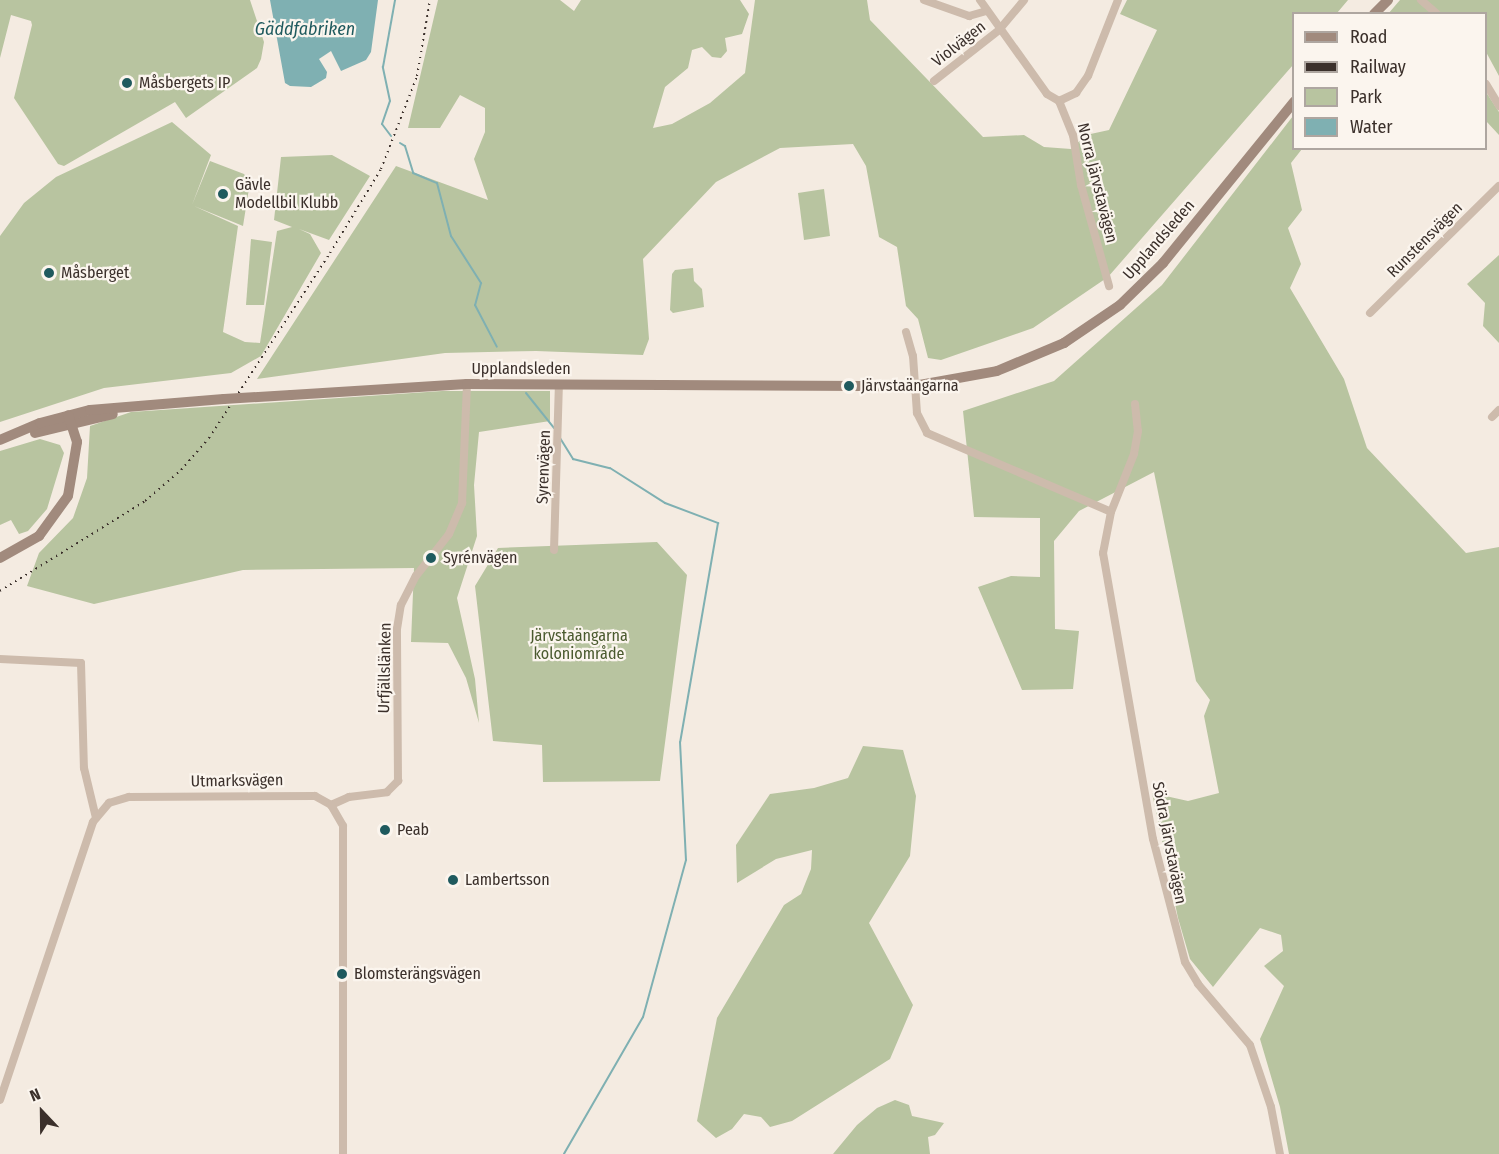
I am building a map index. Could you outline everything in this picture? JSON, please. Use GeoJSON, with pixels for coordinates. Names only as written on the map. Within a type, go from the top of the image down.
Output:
{"type":"FeatureCollection","features":[{"type":"Feature","properties":{"kind":"street"},"geometry":{"type":"LineString","coordinates":[[924,0],[969,16],[987,11]]}},
{"type":"Feature","properties":{"kind":"street"},"geometry":{"type":"LineString","coordinates":[[980,0],[999,30],[1047,94],[1059,101],[1076,93],[1088,76],[1118,0]]}},
{"type":"Feature","properties":{"kind":"street","name":"Violvägen"},"geometry":{"type":"LineString","coordinates":[[934,81],[999,30],[1024,0]]}},
{"type":"Feature","properties":{"kind":"street"},"geometry":{"type":"LineString","coordinates":[[1376,12],[1388,0]]}},
{"type":"Feature","properties":{"kind":"street"},"geometry":{"type":"LineString","coordinates":[[1421,0],[1435,12]]}},
{"type":"Feature","properties":{"kind":"street"},"geometry":{"type":"LineString","coordinates":[[1487,87],[1499,106]]}},
{"type":"Feature","properties":{"kind":"street","name":"Norra Järvstavägen"},"geometry":{"type":"LineString","coordinates":[[1059,101],[1073,135],[1082,185],[1109,286]]}},
{"type":"Feature","properties":{"kind":"street","name":"Upplandsleden"},"geometry":{"type":"LineString","coordinates":[[0,441],[69,419],[130,407],[224,399],[467,384],[914,386],[973,377],[1032,359],[1106,316],[1163,263],[1292,103]]}},
{"type":"Feature","properties":{"kind":"street","name":"Runstensvägen"},"geometry":{"type":"LineString","coordinates":[[1370,313],[1499,186]]}},
{"type":"Feature","properties":{"kind":"street"},"geometry":{"type":"LineString","coordinates":[[906,332],[913,356],[914,386],[919,419],[935,439],[1111,512]]}},
{"type":"Feature","properties":{"kind":"street","name":"Urfjällslänken"},"geometry":{"type":"LineString","coordinates":[[331,806],[349,797],[379,794],[393,788],[398,781],[397,629],[406,595],[449,534],[462,503],[467,384]]}},
{"type":"Feature","properties":{"kind":"street","name":"Syrenvägen"},"geometry":{"type":"LineString","coordinates":[[554,550],[559,384]]}},
{"type":"Feature","properties":{"kind":"street","name":"Södra Järvstavägen"},"geometry":{"type":"LineString","coordinates":[[1135,404],[1138,431],[1134,454],[1111,512],[1104,563],[1154,839],[1177,941],[1198,984],[1250,1045],[1265,1086],[1280,1154]]}},
{"type":"Feature","properties":{"kind":"street"},"geometry":{"type":"LineString","coordinates":[[1492,417],[1499,410]]}},
{"type":"Feature","properties":{"kind":"street"},"geometry":{"type":"LineString","coordinates":[[0,552],[25,540],[57,504],[69,472],[69,419]]}},
{"type":"Feature","properties":{"kind":"street"},"geometry":{"type":"LineString","coordinates":[[0,558],[39,536],[62,507],[76,461],[77,436],[69,419]]}},
{"type":"Feature","properties":{"kind":"street"},"geometry":{"type":"LineString","coordinates":[[0,660],[81,663],[84,768],[96,818],[0,1100]]}},
{"type":"Feature","properties":{"kind":"street","name":"Utmarksvägen"},"geometry":{"type":"LineString","coordinates":[[96,818],[109,803],[129,797],[296,793],[315,796],[331,806]]}},
{"type":"Feature","properties":{"kind":"street"},"geometry":{"type":"LineString","coordinates":[[331,806],[343,826],[343,1154]]}},
{"type":"Feature","properties":{"kind":"green space","name":"Måsbergets IP"},"geometry":{"type":"Polygon","coordinates":[[[0,0],[250,0],[264,42],[261,59],[257,68],[186,118],[175,102],[64,166],[58,164],[14,98],[32,25],[31,21],[11,15],[0,58],[0,0]]]}},
{"type":"Feature","properties":{"kind":"green space"},"geometry":{"type":"Polygon","coordinates":[[[438,0],[560,0],[574,11],[581,0],[740,0],[749,14],[742,34],[725,38],[727,51],[721,58],[712,57],[702,47],[692,50],[688,68],[665,87],[653,128],[672,124],[710,103],[745,73],[755,0],[867,0],[870,20],[983,137],[1024,135],[1044,147],[1071,149],[1086,135],[1109,130],[1157,30],[1120,14],[1127,0],[1348,0],[1338,12],[1292,12],[1292,66],[1108,277],[1033,328],[941,360],[928,358],[918,319],[906,306],[897,247],[879,237],[866,166],[853,144],[780,148],[716,182],[643,259],[649,339],[643,355],[536,351],[445,353],[257,379],[396,166],[488,200],[474,159],[485,132],[485,108],[460,95],[440,128],[408,128],[438,0]]]}},
{"type":"Feature","properties":{"kind":"green space"},"geometry":{"type":"Polygon","coordinates":[[[1400,0],[1499,0],[1499,76],[1487,54],[1487,12],[1390,12],[1400,0]]]}},
{"type":"Feature","properties":{"kind":"green space"},"geometry":{"type":"Polygon","coordinates":[[[1487,94],[1499,112],[1499,135],[1487,122],[1487,94]]]}},
{"type":"Feature","properties":{"kind":"green space"},"geometry":{"type":"Polygon","coordinates":[[[1292,117],[1292,150],[1301,150],[1291,163],[1302,210],[1288,228],[1301,264],[1290,288],[1344,379],[1367,448],[1466,553],[1499,547],[1499,1154],[1289,1154],[1280,1107],[1260,1039],[1284,986],[1264,966],[1283,951],[1281,935],[1260,928],[1213,987],[1190,959],[1178,918],[1152,793],[1188,801],[1219,793],[1204,716],[1210,700],[1196,681],[1154,472],[1079,511],[1054,541],[1055,629],[1079,631],[1073,689],[1022,690],[978,587],[1011,576],[1040,577],[1040,518],[974,517],[963,411],[1054,381],[1162,285],[1292,117]]]}},
{"type":"Feature","properties":{"kind":"green space"},"geometry":{"type":"Polygon","coordinates":[[[172,122],[211,155],[192,205],[210,161],[244,174],[250,182],[243,226],[194,206],[238,226],[223,332],[245,342],[260,343],[277,231],[292,227],[274,220],[281,157],[332,155],[370,176],[329,240],[299,229],[310,234],[321,253],[261,356],[231,373],[104,388],[0,422],[0,236],[24,203],[56,177],[172,122]]]}},
{"type":"Feature","properties":{"kind":"green space"},"geometry":{"type":"Polygon","coordinates":[[[824,189],[830,236],[804,240],[798,193],[824,189]]]}},
{"type":"Feature","properties":{"kind":"green space"},"geometry":{"type":"Polygon","coordinates":[[[251,239],[272,242],[264,305],[246,305],[251,239]]]}},
{"type":"Feature","properties":{"kind":"green space"},"geometry":{"type":"Polygon","coordinates":[[[1499,255],[1499,343],[1483,326],[1485,303],[1467,284],[1499,255]]]}},
{"type":"Feature","properties":{"kind":"green space"},"geometry":{"type":"Polygon","coordinates":[[[693,268],[694,281],[702,289],[704,307],[673,313],[670,310],[672,274],[675,270],[693,268]]]}},
{"type":"Feature","properties":{"kind":"green space"},"geometry":{"type":"Polygon","coordinates":[[[442,391],[550,391],[550,421],[479,432],[474,485],[477,536],[457,598],[475,679],[479,723],[466,678],[448,643],[411,642],[414,568],[243,570],[94,604],[27,586],[39,553],[73,518],[87,478],[90,426],[131,412],[442,391]]]}},
{"type":"Feature","properties":{"kind":"green space"},"geometry":{"type":"Polygon","coordinates":[[[40,439],[60,445],[64,453],[47,509],[28,531],[19,534],[11,520],[0,525],[0,451],[40,439]]]}},
{"type":"Feature","properties":{"kind":"green space","name":"Järvstaängarna koloniområde"},"geometry":{"type":"Polygon","coordinates":[[[657,542],[687,575],[660,781],[543,782],[542,745],[493,741],[475,586],[498,548],[657,542]]]}},
{"type":"Feature","properties":{"kind":"green space"},"geometry":{"type":"Polygon","coordinates":[[[863,746],[903,750],[916,796],[910,856],[869,923],[913,1005],[890,1059],[792,1121],[770,1127],[761,1117],[744,1114],[732,1129],[716,1138],[697,1121],[717,1018],[784,905],[801,894],[811,869],[812,850],[776,859],[737,883],[736,845],[770,794],[814,788],[848,778],[863,746]]]}},
{"type":"Feature","properties":{"kind":"green space"},"geometry":{"type":"Polygon","coordinates":[[[895,1100],[909,1105],[912,1116],[944,1123],[935,1135],[928,1137],[930,1154],[833,1154],[857,1125],[877,1108],[895,1100]]]}},
{"type":"Feature","properties":{"kind":"water","name":"Gäddfabriken"},"geometry":{"type":"Polygon","coordinates":[[[270,0],[378,0],[371,52],[366,60],[341,71],[331,51],[319,59],[327,72],[326,78],[311,87],[290,86],[285,83],[270,0]]]}},
{"type":"Feature","properties":{"kind":"waterway"},"geometry":{"type":"LineString","coordinates":[[391,136],[382,124],[390,101],[383,67],[395,0]]}},
{"type":"Feature","properties":{"kind":"waterway"},"geometry":{"type":"LineString","coordinates":[[400,143],[405,146],[413,173],[437,183],[451,236],[481,283],[475,305],[497,347]]}},
{"type":"Feature","properties":{"kind":"waterway"},"geometry":{"type":"LineString","coordinates":[[526,393],[554,428]]}},
{"type":"Feature","properties":{"kind":"waterway"},"geometry":{"type":"LineString","coordinates":[[560,438],[573,459],[610,468],[665,503],[718,523],[680,742],[686,860],[643,1017],[564,1154]]}},
{"type":"Feature","properties":{"kind":"railway"},"geometry":{"type":"LineString","coordinates":[[0,591],[145,501],[181,470],[209,438],[330,253],[381,169],[417,76],[430,0]]}},
{"type":"Feature","properties":{"kind":"place","name":"Måsbergets IP"},"geometry":{"type":"Point","coordinates":[127,83]}},
{"type":"Feature","properties":{"kind":"place","name":"Gävle Modellbil Klubb"},"geometry":{"type":"Point","coordinates":[223,194]}},
{"type":"Feature","properties":{"kind":"place","name":"Måsberget"},"geometry":{"type":"Point","coordinates":[49,273]}},
{"type":"Feature","properties":{"kind":"place","name":"Järvstaängarna"},"geometry":{"type":"Point","coordinates":[849,386]}},
{"type":"Feature","properties":{"kind":"place","name":"Syrénvägen"},"geometry":{"type":"Point","coordinates":[431,558]}},
{"type":"Feature","properties":{"kind":"place","name":"Peab"},"geometry":{"type":"Point","coordinates":[385,830]}},
{"type":"Feature","properties":{"kind":"place","name":"Lambertsson"},"geometry":{"type":"Point","coordinates":[453,880]}},
{"type":"Feature","properties":{"kind":"place","name":"Blomsterängsvägen"},"geometry":{"type":"Point","coordinates":[342,974]}}]}
